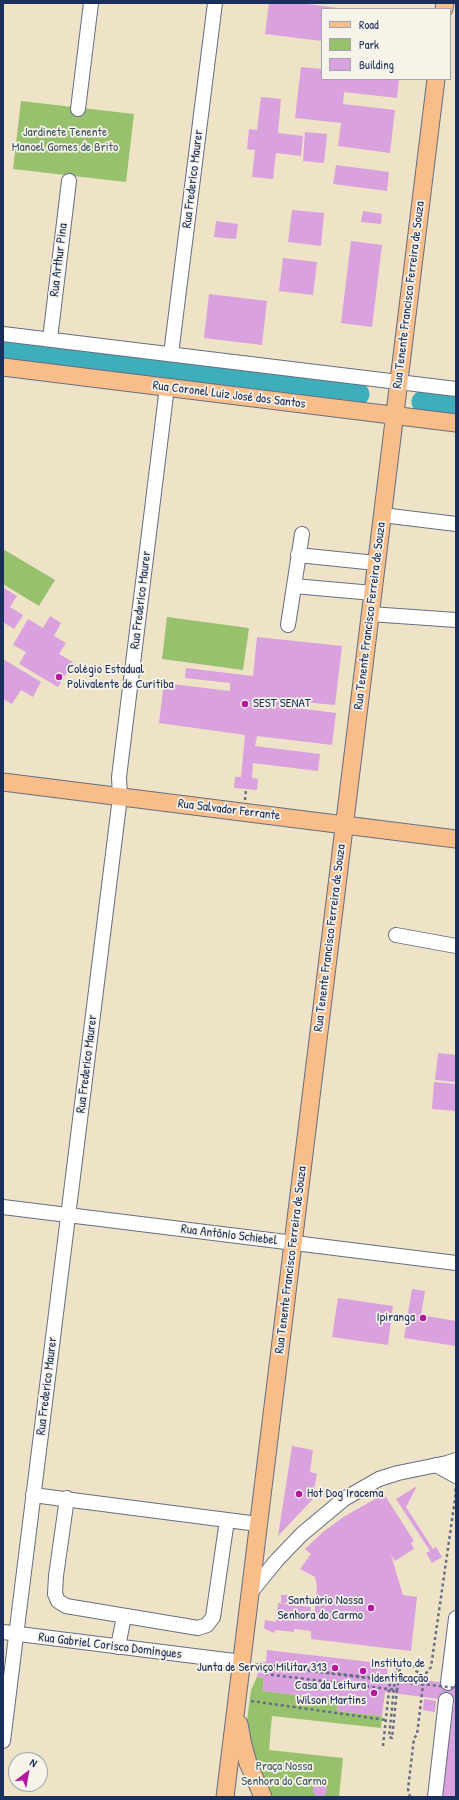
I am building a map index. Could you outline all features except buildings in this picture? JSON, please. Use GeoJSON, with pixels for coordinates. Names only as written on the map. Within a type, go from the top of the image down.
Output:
{"type":"FeatureCollection","features":[{"type":"Feature","properties":{"kind":"main road","name":"Rua Tenente Francisco Ferreira de Souza"},"geometry":{"type":"LineString","coordinates":[[225,1797],[250,1663],[250,1593],[258,1524],[436,80]]}},
{"type":"Feature","properties":{"kind":"main road","name":"Rua Coronel Luiz José dos Santos"},"geometry":{"type":"LineString","coordinates":[[3,367],[456,423]]}},
{"type":"Feature","properties":{"kind":"main road","name":"Rua Salvador Ferrante"},"geometry":{"type":"LineString","coordinates":[[3,782],[456,839]]}},
{"type":"Feature","properties":{"kind":"main road"},"geometry":{"type":"LineString","coordinates":[[250,1663],[239,1699],[238,1715],[243,1745],[263,1797]]}},
{"type":"Feature","properties":{"kind":"street"},"geometry":{"type":"LineString","coordinates":[[78,109],[91,3]]}},
{"type":"Feature","properties":{"kind":"street","name":"Rua Frederico Maurer"},"geometry":{"type":"LineString","coordinates":[[171,354],[215,3]]}},
{"type":"Feature","properties":{"kind":"street","name":"Rua Arthur Pina"},"geometry":{"type":"LineString","coordinates":[[50,339],[69,181]]}},
{"type":"Feature","properties":{"kind":"street"},"geometry":{"type":"LineString","coordinates":[[3,334],[456,389]]}},
{"type":"Feature","properties":{"kind":"street","name":"Rua Frederico Maurer"},"geometry":{"type":"LineString","coordinates":[[3,1741],[10,1633],[34,1495],[120,797],[119,777],[167,387]]}},
{"type":"Feature","properties":{"kind":"street"},"geometry":{"type":"LineString","coordinates":[[382,515],[456,524]]}},
{"type":"Feature","properties":{"kind":"street"},"geometry":{"type":"LineString","coordinates":[[288,625],[302,534]]}},
{"type":"Feature","properties":{"kind":"street"},"geometry":{"type":"LineString","coordinates":[[298,555],[376,563]]}},
{"type":"Feature","properties":{"kind":"street"},"geometry":{"type":"LineString","coordinates":[[294,586],[373,593]]}},
{"type":"Feature","properties":{"kind":"street"},"geometry":{"type":"LineString","coordinates":[[370,614],[456,620]]}},
{"type":"Feature","properties":{"kind":"street"},"geometry":{"type":"LineString","coordinates":[[396,935],[456,946]]}},
{"type":"Feature","properties":{"kind":"street","name":"Rua Antônio Schiebel"},"geometry":{"type":"LineString","coordinates":[[3,1206],[456,1263]]}},
{"type":"Feature","properties":{"kind":"street"},"geometry":{"type":"LineString","coordinates":[[250,1593],[277,1560],[302,1534],[344,1499],[379,1480],[398,1473],[456,1460]]}},
{"type":"Feature","properties":{"kind":"street"},"geometry":{"type":"LineString","coordinates":[[436,1465],[455,1480]]}},
{"type":"Feature","properties":{"kind":"street"},"geometry":{"type":"LineString","coordinates":[[34,1495],[258,1524]]}},
{"type":"Feature","properties":{"kind":"street"},"geometry":{"type":"LineString","coordinates":[[66,1498],[56,1576],[55,1594],[58,1601],[66,1606],[198,1628],[207,1625],[213,1617],[227,1520]]}},
{"type":"Feature","properties":{"kind":"street"},"geometry":{"type":"LineString","coordinates":[[118,1647],[124,1616]]}},
{"type":"Feature","properties":{"kind":"street"},"geometry":{"type":"LineString","coordinates":[[452,1686],[456,1618]]}},
{"type":"Feature","properties":{"kind":"street","name":"Rua Gabriel Corisco Domingues"},"geometry":{"type":"LineString","coordinates":[[10,1633],[250,1663]]}},
{"type":"Feature","properties":{"kind":"street"},"geometry":{"type":"LineString","coordinates":[[435,1797],[446,1700]]}},
{"type":"Feature","properties":{"kind":"path"},"geometry":{"type":"LineString","coordinates":[[410,1797],[408,1789],[424,1676],[431,1667],[456,1492],[455,1480]]}},
{"type":"Feature","properties":{"kind":"path"},"geometry":{"type":"LineString","coordinates":[[250,1663],[397,1681],[452,1686]]}},
{"type":"Feature","properties":{"kind":"path"},"geometry":{"type":"LineString","coordinates":[[266,1665],[423,1685]]}},
{"type":"Feature","properties":{"kind":"path"},"geometry":{"type":"LineString","coordinates":[[414,1665],[416,1672],[424,1676]]}},
{"type":"Feature","properties":{"kind":"path"},"geometry":{"type":"LineString","coordinates":[[265,1674],[398,1690]]}},
{"type":"Feature","properties":{"kind":"path"},"geometry":{"type":"LineString","coordinates":[[383,1746],[390,1681]]}},
{"type":"Feature","properties":{"kind":"path"},"geometry":{"type":"LineString","coordinates":[[397,1681],[398,1690],[392,1738],[389,1737],[397,1681]]}},
{"type":"Feature","properties":{"kind":"path"},"geometry":{"type":"LineString","coordinates":[[239,1699],[386,1720]]}},
{"type":"Feature","properties":{"kind":"green space","name":"Jardinete Tenente Manoel Gomes de Brito"},"geometry":{"type":"Polygon","coordinates":[[[21,101],[134,114],[126,182],[13,169],[21,101]]]}},
{"type":"Feature","properties":{"kind":"green space"},"geometry":{"type":"Polygon","coordinates":[[[3,549],[55,580],[39,606],[3,584],[3,549]]]}},
{"type":"Feature","properties":{"kind":"green space"},"geometry":{"type":"Polygon","coordinates":[[[167,617],[249,628],[243,670],[162,659],[167,617]]]}},
{"type":"Feature","properties":{"kind":"green space","name":"Praça Nossa Senhora do Carmo"},"geometry":{"type":"Polygon","coordinates":[[[257,1677],[264,1678],[263,1691],[338,1700],[337,1711],[382,1716],[381,1728],[272,1716],[269,1750],[343,1758],[339,1797],[269,1797],[249,1742],[247,1721],[251,1690],[257,1677]]]}},
{"type":"Feature","properties":{"kind":"waterway"},"geometry":{"type":"LineString","coordinates":[[3,350],[358,394]]}},
{"type":"Feature","properties":{"kind":"waterway"},"geometry":{"type":"LineString","coordinates":[[423,402],[456,406]]}},
{"type":"Feature","properties":{"kind":"place","name":"Colégio Estadual Polivalente de Curitiba"},"geometry":{"type":"Point","coordinates":[59,677]}},
{"type":"Feature","properties":{"kind":"place","name":"SEST SENAT"},"geometry":{"type":"Point","coordinates":[245,704]}},
{"type":"Feature","properties":{"kind":"place","name":"Ipiranga"},"geometry":{"type":"Point","coordinates":[423,1318]}},
{"type":"Feature","properties":{"kind":"place","name":"Hot Dog Iracema"},"geometry":{"type":"Point","coordinates":[299,1494]}},
{"type":"Feature","properties":{"kind":"place","name":"Santuário Nossa Senhora do Carmo"},"geometry":{"type":"Point","coordinates":[371,1608]}},
{"type":"Feature","properties":{"kind":"place","name":"Junta de Serviço Militar 313"},"geometry":{"type":"Point","coordinates":[335,1668]}},
{"type":"Feature","properties":{"kind":"place","name":"Instituto de Identificação"},"geometry":{"type":"Point","coordinates":[363,1671]}},
{"type":"Feature","properties":{"kind":"place","name":"Casa da Leitura Wilson Martins"},"geometry":{"type":"Point","coordinates":[374,1693]}}]}
